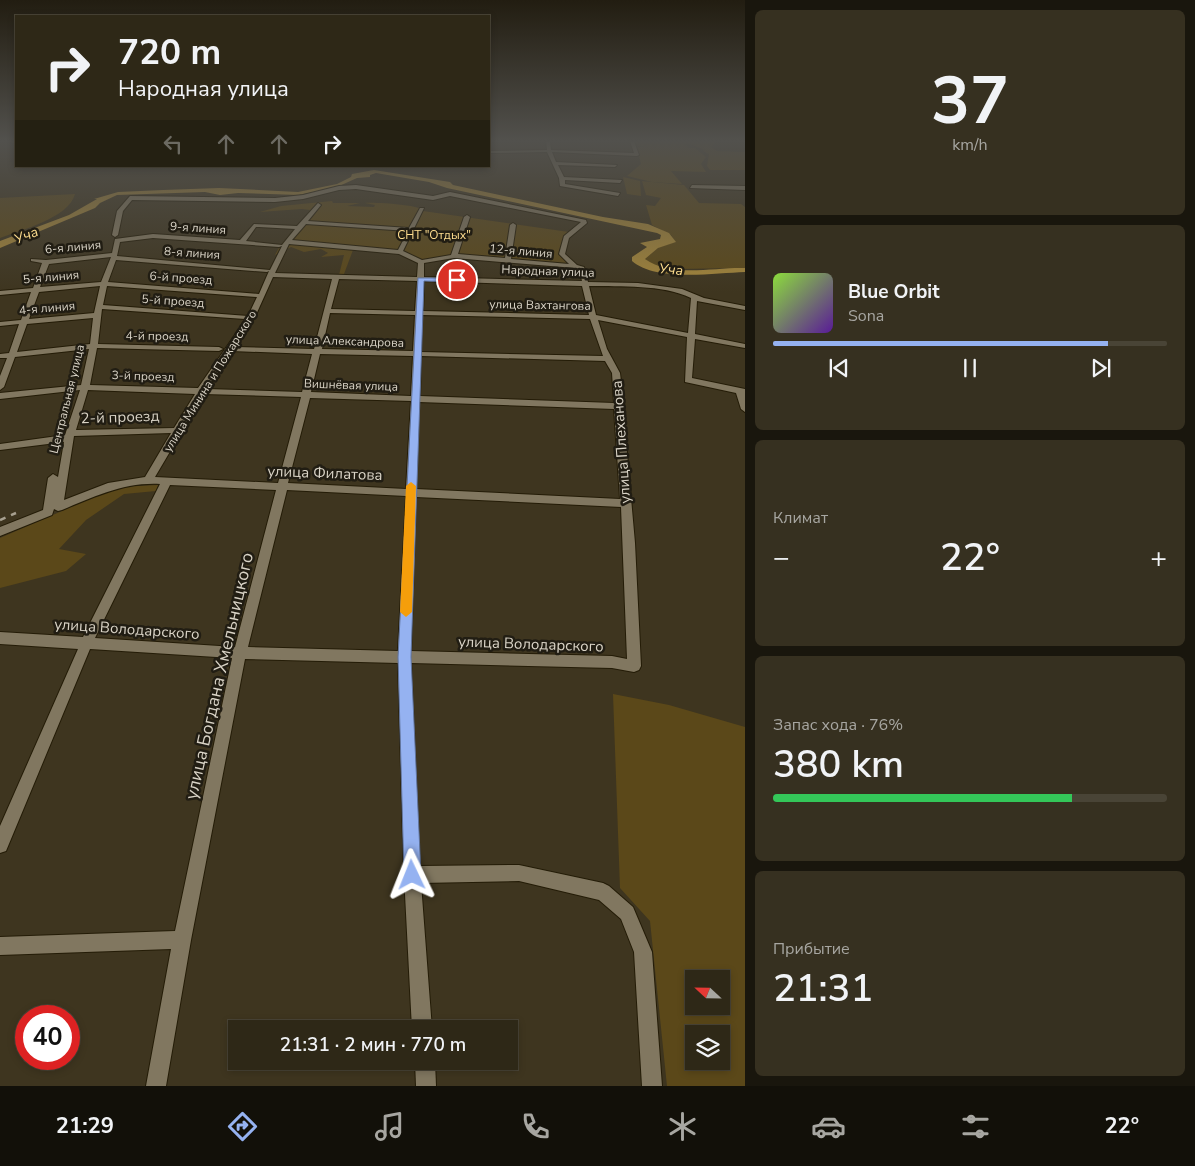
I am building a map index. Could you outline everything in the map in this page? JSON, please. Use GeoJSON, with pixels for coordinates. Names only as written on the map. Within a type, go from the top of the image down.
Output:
{"type":"FeatureCollection","features":[{"type":"Feature","properties":{"kind":"street","name":"Центральная улица"},"geometry":{"type":"LineString","coordinates":[[53,509],[69,436],[85,387],[94,346],[98,311],[104,284],[114,256],[120,211],[130,198],[275,200],[330,192]]}},
{"type":"Feature","properties":{"kind":"street","name":"улица Плеханова"},"geometry":{"type":"LineString","coordinates":[[386,192],[433,198],[450,194],[551,213],[585,222],[566,237],[562,254],[575,266],[582,268],[593,317],[607,359],[616,373],[626,503],[634,666],[612,662]]}},
{"type":"Feature","properties":{"kind":"street"},"geometry":{"type":"LineString","coordinates":[[602,192],[618,194]]}},
{"type":"Feature","properties":{"kind":"street","name":"улица Минина и Пожарского"},"geometry":{"type":"LineString","coordinates":[[148,480],[201,391],[232,349],[251,317],[270,273],[285,245],[318,205]]}},
{"type":"Feature","properties":{"kind":"street"},"geometry":{"type":"LineString","coordinates":[[400,252],[412,230],[418,213],[422,209]]}},
{"type":"Feature","properties":{"kind":"street"},"geometry":{"type":"LineString","coordinates":[[454,256],[467,218]]}},
{"type":"Feature","properties":{"kind":"street"},"geometry":{"type":"LineString","coordinates":[[304,222],[412,230]]}},
{"type":"Feature","properties":{"kind":"street"},"geometry":{"type":"LineString","coordinates":[[508,261],[514,225]]}},
{"type":"Feature","properties":{"kind":"street"},"geometry":{"type":"LineString","coordinates":[[242,242],[254,226],[295,226]]}},
{"type":"Feature","properties":{"kind":"street","name":"9-я линия"},"geometry":{"type":"LineString","coordinates":[[116,238],[152,236],[279,245]]}},
{"type":"Feature","properties":{"kind":"street"},"geometry":{"type":"LineString","coordinates":[[288,242],[400,252],[421,262],[404,657],[412,875],[421,1020]]}},
{"type":"Feature","properties":{"kind":"street","name":"6-я линия"},"geometry":{"type":"LineString","coordinates":[[33,260],[46,262],[114,256]]}},
{"type":"Feature","properties":{"kind":"street","name":"8-я линия"},"geometry":{"type":"LineString","coordinates":[[114,256],[270,273]]}},
{"type":"Feature","properties":{"kind":"street","name":"12-я линия"},"geometry":{"type":"LineString","coordinates":[[421,262],[454,256],[575,266]]}},
{"type":"Feature","properties":{"kind":"street"},"geometry":{"type":"LineString","coordinates":[[0,386],[38,290],[46,262]]}},
{"type":"Feature","properties":{"kind":"street","name":"Народная улица"},"geometry":{"type":"LineString","coordinates":[[270,273],[336,277],[638,285],[682,291],[698,299],[745,308]]}},
{"type":"Feature","properties":{"kind":"street","name":"улица Богдана Хмельницкого"},"geometry":{"type":"LineString","coordinates":[[156,1086],[182,940],[240,653],[336,277]]}},
{"type":"Feature","properties":{"kind":"street","name":"5-я линия"},"geometry":{"type":"LineString","coordinates":[[0,292],[104,284]]}},
{"type":"Feature","properties":{"kind":"street","name":"6-й проезд"},"geometry":{"type":"LineString","coordinates":[[104,284],[256,295]]}},
{"type":"Feature","properties":{"kind":"street"},"geometry":{"type":"LineString","coordinates":[[698,299],[691,335],[688,380],[742,392],[745,409]]}},
{"type":"Feature","properties":{"kind":"street","name":"5-й проезд"},"geometry":{"type":"LineString","coordinates":[[98,311],[245,317]]}},
{"type":"Feature","properties":{"kind":"street","name":"4-я линия"},"geometry":{"type":"LineString","coordinates":[[0,324],[98,311]]}},
{"type":"Feature","properties":{"kind":"street","name":"улица Вахтангова"},"geometry":{"type":"LineString","coordinates":[[327,311],[593,317],[691,335]]}},
{"type":"Feature","properties":{"kind":"street"},"geometry":{"type":"LineString","coordinates":[[691,335],[745,346]]}},
{"type":"Feature","properties":{"kind":"street","name":"4-й проезд"},"geometry":{"type":"LineString","coordinates":[[0,356],[94,346],[219,349]]}},
{"type":"Feature","properties":{"kind":"street","name":"улица Александрова"},"geometry":{"type":"LineString","coordinates":[[232,349],[607,359]]}},
{"type":"Feature","properties":{"kind":"street","name":"3-й проезд"},"geometry":{"type":"LineString","coordinates":[[0,396],[85,387],[201,391]]}},
{"type":"Feature","properties":{"kind":"street","name":"Вишнёвая улица"},"geometry":{"type":"LineString","coordinates":[[201,391],[620,406]]}},
{"type":"Feature","properties":{"kind":"street","name":"2-й проезд"},"geometry":{"type":"LineString","coordinates":[[0,447],[69,436],[170,430]]}},
{"type":"Feature","properties":{"kind":"street"},"geometry":{"type":"LineString","coordinates":[[53,478],[53,509]]}},
{"type":"Feature","properties":{"kind":"street","name":"улица Филатова"},"geometry":{"type":"LineString","coordinates":[[0,532],[108,487],[148,480],[626,503]]}},
{"type":"Feature","properties":{"kind":"street"},"geometry":{"type":"LineString","coordinates":[[0,845],[87,642],[166,482]]}},
{"type":"Feature","properties":{"kind":"street","name":"улица Володарского"},"geometry":{"type":"LineString","coordinates":[[0,638],[240,653],[612,662]]}},
{"type":"Feature","properties":{"kind":"street"},"geometry":{"type":"LineString","coordinates":[[412,875],[519,873],[603,892],[628,913],[644,952],[652,1086]]}},
{"type":"Feature","properties":{"kind":"street"},"geometry":{"type":"LineString","coordinates":[[0,946],[182,940]]}},
{"type":"Feature","properties":{"kind":"street"},"geometry":{"type":"LineString","coordinates":[[425,1070],[426,1086]]}},
{"type":"Feature","properties":{"kind":"green space"},"geometry":{"type":"Polygon","coordinates":[[[626,192],[641,192],[641,196],[627,194],[626,192]]]}},
{"type":"Feature","properties":{"kind":"green space"},"geometry":{"type":"Polygon","coordinates":[[[645,192],[690,192],[699,203],[741,204],[745,207],[745,268],[675,269],[652,265],[645,259],[659,247],[675,242],[671,235],[652,225],[646,205],[655,206],[661,198],[646,195],[645,192]]]}},
{"type":"Feature","properties":{"kind":"green space"},"geometry":{"type":"Polygon","coordinates":[[[75,194],[64,210],[54,216],[31,227],[0,238],[0,198],[75,194]]]}},
{"type":"Feature","properties":{"kind":"green space","name":"СНТ \"Отдых\""},"geometry":{"type":"Polygon","coordinates":[[[332,201],[333,203],[360,203],[347,206],[374,207],[375,205],[365,203],[370,203],[415,207],[423,211],[569,232],[564,237],[559,251],[568,264],[453,256],[422,261],[401,252],[419,210],[399,251],[368,248],[366,251],[353,250],[344,274],[339,275],[344,255],[321,257],[328,253],[321,249],[304,252],[291,247],[275,255],[310,210],[260,212],[281,206],[332,201]]]}},
{"type":"Feature","properties":{"kind":"green space"},"geometry":{"type":"Polygon","coordinates":[[[158,485],[156,491],[124,494],[86,520],[59,549],[86,554],[66,571],[0,588],[0,538],[117,487],[158,485]]]}},
{"type":"Feature","properties":{"kind":"green space"},"geometry":{"type":"Polygon","coordinates":[[[613,694],[669,705],[745,727],[745,1086],[667,1086],[650,921],[620,888],[613,694]]]}},
{"type":"Feature","properties":{"kind":"water","name":"Уча"},"geometry":{"type":"Polygon","coordinates":[[[118,192],[292,192],[315,192],[299,195],[238,193],[220,195],[205,192],[117,195],[100,203],[95,208],[0,248],[0,241],[69,215],[97,199],[94,199],[118,192]]]}},
{"type":"Feature","properties":{"kind":"water","name":"Уча"},"geometry":{"type":"Polygon","coordinates":[[[464,192],[484,192],[603,217],[648,224],[669,233],[676,242],[658,248],[645,259],[655,265],[680,270],[745,268],[745,272],[686,275],[655,272],[642,268],[632,261],[632,257],[647,247],[640,243],[660,239],[661,235],[464,192]]]}},
{"type":"Feature","properties":{"kind":"railway"},"geometry":{"type":"LineString","coordinates":[[0,520],[16,513]]}},
{"type":"Feature","properties":{"kind":"slow traffic"},"geometry":{"type":"LineString","coordinates":[[406,612],[411,486]]}},
{"type":"Feature","properties":{"kind":"route"},"geometry":{"type":"LineString","coordinates":[[412,875],[404,657],[410,492],[416,413],[420,279],[457,280]]}}]}
